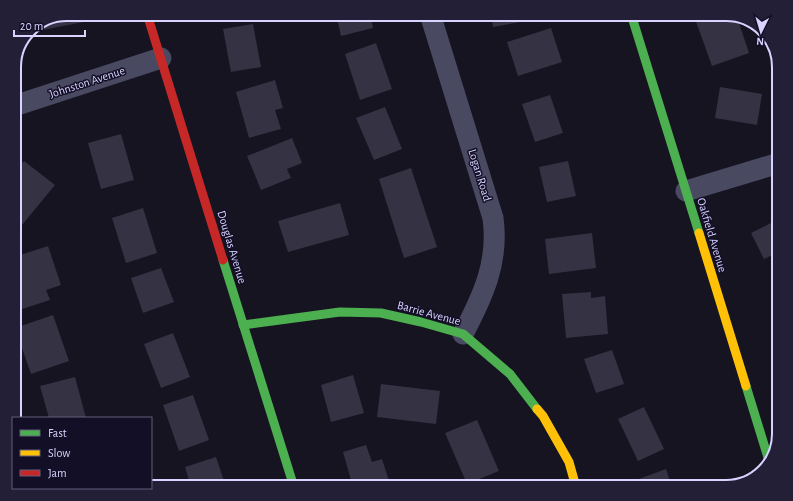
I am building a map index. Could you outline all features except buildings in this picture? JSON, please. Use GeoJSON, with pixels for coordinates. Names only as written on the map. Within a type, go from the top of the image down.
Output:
{"type":"FeatureCollection","features":[{"type":"Feature","properties":{"kind":"street","name":"Douglas Avenue"},"geometry":{"type":"LineString","coordinates":[[149,21],[292,480]]}},
{"type":"Feature","properties":{"kind":"street","name":"Logan Road"},"geometry":{"type":"LineString","coordinates":[[432,21],[493,218],[495,234],[491,271],[479,303],[463,334]]}},
{"type":"Feature","properties":{"kind":"street","name":"Oakfield Avenue"},"geometry":{"type":"LineString","coordinates":[[633,21],[767,454]]}},
{"type":"Feature","properties":{"kind":"street","name":"Johnston Avenue"},"geometry":{"type":"LineString","coordinates":[[21,104],[161,58]]}},
{"type":"Feature","properties":{"kind":"street"},"geometry":{"type":"LineString","coordinates":[[686,191],[772,165]]}},
{"type":"Feature","properties":{"kind":"street","name":"Barrie Avenue"},"geometry":{"type":"LineString","coordinates":[[244,325],[340,312],[381,313],[421,322],[463,334],[510,374],[543,416],[568,462],[574,480]]}},
{"type":"Feature","properties":{"kind":"traffic: fast"},"geometry":{"type":"LineString","coordinates":[[633,21],[699,233]]}},
{"type":"Feature","properties":{"kind":"traffic: fast"},"geometry":{"type":"LineString","coordinates":[[223,260],[292,480]]}},
{"type":"Feature","properties":{"kind":"traffic: fast"},"geometry":{"type":"LineString","coordinates":[[243,325],[340,312],[381,313],[421,322],[463,334],[510,374],[537,409]]}},
{"type":"Feature","properties":{"kind":"traffic: fast"},"geometry":{"type":"LineString","coordinates":[[746,386],[767,454]]}},
{"type":"Feature","properties":{"kind":"traffic: slow"},"geometry":{"type":"LineString","coordinates":[[699,233],[746,386]]}},
{"type":"Feature","properties":{"kind":"traffic: slow"},"geometry":{"type":"LineString","coordinates":[[537,409],[543,416],[569,462],[574,480]]}},
{"type":"Feature","properties":{"kind":"traffic: jam"},"geometry":{"type":"LineString","coordinates":[[149,21],[223,260]]}}]}
